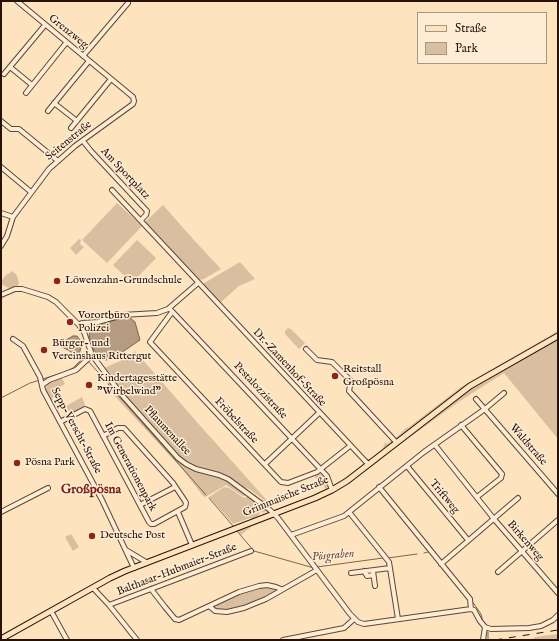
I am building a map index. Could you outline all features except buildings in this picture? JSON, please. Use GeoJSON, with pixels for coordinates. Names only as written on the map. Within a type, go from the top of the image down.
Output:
{"type":"FeatureCollection","features":[{"type":"Feature","properties":{"kind":"main road","name":"Grimmaische Straße"},"geometry":{"type":"LineString","coordinates":[[1,639],[110,578],[146,562],[274,514],[332,490],[470,386],[558,336]]}},
{"type":"Feature","properties":{"kind":"street","name":"Grenzweg"},"geometry":{"type":"LineString","coordinates":[[17,1],[111,79],[132,97],[134,101]]}},
{"type":"Feature","properties":{"kind":"street"},"geometry":{"type":"LineString","coordinates":[[83,56],[128,3]]}},
{"type":"Feature","properties":{"kind":"street"},"geometry":{"type":"LineString","coordinates":[[4,74],[45,25]]}},
{"type":"Feature","properties":{"kind":"street"},"geometry":{"type":"LineString","coordinates":[[26,93],[66,43]]}},
{"type":"Feature","properties":{"kind":"street"},"geometry":{"type":"LineString","coordinates":[[48,111],[90,62]]}},
{"type":"Feature","properties":{"kind":"street"},"geometry":{"type":"LineString","coordinates":[[10,67],[32,85]]}},
{"type":"Feature","properties":{"kind":"street"},"geometry":{"type":"LineString","coordinates":[[71,128],[111,79]]}},
{"type":"Feature","properties":{"kind":"street","name":"Seitenstraße"},"geometry":{"type":"LineString","coordinates":[[1,246],[7,236],[13,218],[49,169],[83,140],[134,101]]}},
{"type":"Feature","properties":{"kind":"street"},"geometry":{"type":"LineString","coordinates":[[54,103],[76,121]]}},
{"type":"Feature","properties":{"kind":"street"},"geometry":{"type":"LineString","coordinates":[[1,121],[12,129],[19,129],[58,161]]}},
{"type":"Feature","properties":{"kind":"street","name":"Am Sportplatz"},"geometry":{"type":"LineString","coordinates":[[83,140],[91,151],[147,211],[146,215],[141,220]]}},
{"type":"Feature","properties":{"kind":"street"},"geometry":{"type":"LineString","coordinates":[[1,167],[31,192]]}},
{"type":"Feature","properties":{"kind":"street","name":"Am Sportplatz"},"geometry":{"type":"LineString","coordinates":[[112,190],[197,280],[198,283]]}},
{"type":"Feature","properties":{"kind":"street"},"geometry":{"type":"LineString","coordinates":[[1,213],[13,218]]}},
{"type":"Feature","properties":{"kind":"street"},"geometry":{"type":"LineString","coordinates":[[79,325],[82,323],[98,322],[122,315],[171,310],[198,283]]}},
{"type":"Feature","properties":{"kind":"street","name":"Dr.-Zamenhof-Straße"},"geometry":{"type":"LineString","coordinates":[[198,283],[368,464]]}},
{"type":"Feature","properties":{"kind":"street","name":"Pflaumenallee"},"geometry":{"type":"LineString","coordinates":[[1,295],[15,289],[22,289],[48,297],[56,302],[84,332],[92,355],[121,394],[178,458],[196,469],[219,475],[228,480],[274,514],[354,619]]}},
{"type":"Feature","properties":{"kind":"street","name":"Pestalozzistraße"},"geometry":{"type":"LineString","coordinates":[[171,310],[328,478],[332,490]]}},
{"type":"Feature","properties":{"kind":"street","name":"Fröbelstraße"},"geometry":{"type":"LineString","coordinates":[[171,310],[150,342],[279,480],[284,483],[288,483],[320,470],[350,446]]}},
{"type":"Feature","properties":{"kind":"street","name":"Sepp-Verscht-Straße"},"geometry":{"type":"LineString","coordinates":[[13,339],[24,346],[41,381],[43,390],[102,500],[134,568]]}},
{"type":"Feature","properties":{"kind":"street"},"geometry":{"type":"LineString","coordinates":[[306,349],[317,360],[332,362],[351,381],[349,391],[396,442]]}},
{"type":"Feature","properties":{"kind":"street"},"geometry":{"type":"LineString","coordinates":[[41,381],[49,380],[76,370],[92,355]]}},
{"type":"Feature","properties":{"kind":"street"},"geometry":{"type":"LineString","coordinates":[[291,536],[344,516],[424,452],[485,409],[504,393]]}},
{"type":"Feature","properties":{"kind":"street","name":"Waldstraße"},"geometry":{"type":"LineString","coordinates":[[476,399],[558,494]]}},
{"type":"Feature","properties":{"kind":"street","name":"Im Generationenpark"},"geometry":{"type":"LineString","coordinates":[[60,422],[85,409],[90,411],[148,522],[154,524],[178,512]]}},
{"type":"Feature","properties":{"kind":"street"},"geometry":{"type":"LineString","coordinates":[[265,464],[319,413]]}},
{"type":"Feature","properties":{"kind":"street"},"geometry":{"type":"LineString","coordinates":[[461,425],[502,474],[501,478],[477,497]]}},
{"type":"Feature","properties":{"kind":"street"},"geometry":{"type":"LineString","coordinates":[[103,436],[120,427],[124,428],[175,487],[186,503],[185,507],[178,512],[192,544]]}},
{"type":"Feature","properties":{"kind":"street","name":"Birkenweg"},"geometry":{"type":"LineString","coordinates":[[435,445],[494,519],[558,593]]}},
{"type":"Feature","properties":{"kind":"street","name":"Triftweg"},"geometry":{"type":"LineString","coordinates":[[407,466],[468,540]]}},
{"type":"Feature","properties":{"kind":"street"},"geometry":{"type":"LineString","coordinates":[[140,505],[175,487]]}},
{"type":"Feature","properties":{"kind":"street"},"geometry":{"type":"LineString","coordinates":[[379,487],[470,600],[471,609],[474,610],[480,621],[486,627],[536,627],[548,623],[558,615]]}},
{"type":"Feature","properties":{"kind":"street"},"geometry":{"type":"LineString","coordinates":[[1,512],[48,488]]}},
{"type":"Feature","properties":{"kind":"street"},"geometry":{"type":"LineString","coordinates":[[441,564],[518,498]]}},
{"type":"Feature","properties":{"kind":"street"},"geometry":{"type":"LineString","coordinates":[[349,512],[387,558],[398,619]]}},
{"type":"Feature","properties":{"kind":"street"},"geometry":{"type":"LineString","coordinates":[[498,572],[558,520]]}},
{"type":"Feature","properties":{"kind":"street"},"geometry":{"type":"LineString","coordinates":[[126,550],[146,562]]}},
{"type":"Feature","properties":{"kind":"street","name":"Balthasar-Hubmaier-Straße"},"geometry":{"type":"LineString","coordinates":[[109,605],[251,551]]}},
{"type":"Feature","properties":{"kind":"street"},"geometry":{"type":"LineString","coordinates":[[209,606],[215,611],[227,612],[259,602],[316,568]]}},
{"type":"Feature","properties":{"kind":"street"},"geometry":{"type":"LineString","coordinates":[[351,573],[364,571],[373,573],[390,568]]}},
{"type":"Feature","properties":{"kind":"street"},"geometry":{"type":"LineString","coordinates":[[373,573],[375,586]]}},
{"type":"Feature","properties":{"kind":"street"},"geometry":{"type":"LineString","coordinates":[[151,589],[177,620],[182,620],[239,592],[259,586],[272,586],[281,590]]}},
{"type":"Feature","properties":{"kind":"street"},"geometry":{"type":"LineString","coordinates":[[93,588],[109,605],[137,640]]}},
{"type":"Feature","properties":{"kind":"street"},"geometry":{"type":"LineString","coordinates":[[283,640],[344,628],[354,619],[364,624],[471,609]]}},
{"type":"Feature","properties":{"kind":"street"},"geometry":{"type":"LineString","coordinates":[[51,611],[67,640]]}},
{"type":"Feature","properties":{"kind":"street"},"geometry":{"type":"LineString","coordinates":[[483,640],[486,627]]}},
{"type":"Feature","properties":{"kind":"green space"},"geometry":{"type":"Polygon","coordinates":[[[117,203],[142,226],[107,263],[82,240],[117,203]]]}},
{"type":"Feature","properties":{"kind":"green space"},"geometry":{"type":"Polygon","coordinates":[[[163,205],[221,269],[204,279],[199,280],[144,223],[163,205]]]}},
{"type":"Feature","properties":{"kind":"green space"},"geometry":{"type":"Polygon","coordinates":[[[79,239],[81,240],[80,244],[84,247],[76,255],[70,248],[79,239]]]}},
{"type":"Feature","properties":{"kind":"green space"},"geometry":{"type":"Polygon","coordinates":[[[137,240],[156,258],[132,283],[113,265],[137,240]]]}},
{"type":"Feature","properties":{"kind":"green space"},"geometry":{"type":"Polygon","coordinates":[[[240,262],[255,279],[239,286],[220,304],[344,437],[201,285],[240,262]]]}},
{"type":"Feature","properties":{"kind":"green space"},"geometry":{"type":"Polygon","coordinates":[[[13,271],[17,276],[19,283],[17,287],[9,288],[3,285],[1,281],[6,275],[13,271]]]}},
{"type":"Feature","properties":{"kind":"green space"},"geometry":{"type":"Polygon","coordinates":[[[288,328],[291,329],[305,343],[299,349],[285,334],[285,331],[288,328]]]}},
{"type":"Feature","properties":{"kind":"green space"},"geometry":{"type":"Polygon","coordinates":[[[558,331],[558,334],[463,389],[397,439],[396,438],[406,428],[461,387],[558,331]]]}},
{"type":"Feature","properties":{"kind":"green space"},"geometry":{"type":"Polygon","coordinates":[[[558,338],[558,439],[504,373],[460,401],[366,471],[364,469],[470,389],[558,338]]]}},
{"type":"Feature","properties":{"kind":"green space"},"geometry":{"type":"Polygon","coordinates":[[[135,351],[272,506],[249,489],[242,487],[228,477],[189,464],[181,458],[120,391],[104,368],[120,361],[135,351]]]}},
{"type":"Feature","properties":{"kind":"green space"},"geometry":{"type":"Polygon","coordinates":[[[96,361],[182,463],[227,480],[247,495],[243,496],[226,485],[205,497],[203,496],[183,470],[112,393],[109,389],[107,378],[94,362],[96,361]]]}},
{"type":"Feature","properties":{"kind":"green space"},"geometry":{"type":"Polygon","coordinates":[[[62,378],[65,384],[54,390],[56,396],[52,398],[52,402],[46,391],[46,385],[49,382],[62,378]]]}},
{"type":"Feature","properties":{"kind":"green space"},"geometry":{"type":"Polygon","coordinates":[[[82,397],[85,405],[70,414],[66,406],[82,397]]]}},
{"type":"Feature","properties":{"kind":"green space"},"geometry":{"type":"Polygon","coordinates":[[[392,440],[393,442],[368,461],[364,458],[370,459],[383,449],[385,442],[387,444],[392,440]]]}},
{"type":"Feature","properties":{"kind":"green space"},"geometry":{"type":"Polygon","coordinates":[[[319,473],[325,479],[328,487],[326,489],[315,477],[316,474],[319,473]]]}},
{"type":"Feature","properties":{"kind":"green space"},"geometry":{"type":"Polygon","coordinates":[[[224,487],[229,488],[244,498],[249,496],[266,509],[266,511],[262,513],[261,511],[258,516],[251,520],[250,518],[233,524],[209,497],[224,487]]]}},
{"type":"Feature","properties":{"kind":"green space"},"geometry":{"type":"Polygon","coordinates":[[[271,517],[274,518],[252,526],[241,535],[238,531],[271,517]]]}},
{"type":"Feature","properties":{"kind":"green space"},"geometry":{"type":"Polygon","coordinates":[[[71,534],[79,547],[73,551],[65,537],[71,534]]]}},
{"type":"Feature","properties":{"kind":"green space"},"geometry":{"type":"Polygon","coordinates":[[[258,587],[275,587],[276,591],[252,604],[227,611],[212,608],[212,605],[239,593],[258,587]]]}},
{"type":"Feature","properties":{"kind":"green space"},"geometry":{"type":"Polygon","coordinates":[[[558,634],[558,640],[532,640],[535,637],[558,634]]]}},
{"type":"Feature","properties":{"kind":"shaded area"},"geometry":{"type":"Polygon","coordinates":[[[129,317],[135,322],[140,340],[118,355],[107,360],[102,359],[93,349],[89,335],[93,325],[129,317]]]}},
{"type":"Feature","properties":{"kind":"shaded area"},"geometry":{"type":"Polygon","coordinates":[[[73,336],[77,336],[80,340],[81,347],[79,355],[74,356],[70,351],[62,346],[64,341],[73,336]]]}},
{"type":"Feature","properties":{"kind":"waterway","name":"Pösgraben"},"geometry":{"type":"LineString","coordinates":[[43,379],[73,368],[82,359],[86,359]]}},
{"type":"Feature","properties":{"kind":"waterway","name":"Pösgraben"},"geometry":{"type":"LineString","coordinates":[[88,361],[105,380]]}},
{"type":"Feature","properties":{"kind":"waterway","name":"Pösgraben"},"geometry":{"type":"LineString","coordinates":[[1,398],[30,383],[40,380]]}},
{"type":"Feature","properties":{"kind":"waterway","name":"Pösgraben"},"geometry":{"type":"LineString","coordinates":[[108,384],[206,495]]}},
{"type":"Feature","properties":{"kind":"waterway","name":"Pösgraben"},"geometry":{"type":"LineString","coordinates":[[209,498],[233,526]]}},
{"type":"Feature","properties":{"kind":"waterway","name":"Pösgraben"},"geometry":{"type":"LineString","coordinates":[[237,531],[254,551],[314,568]]}},
{"type":"Feature","properties":{"kind":"waterway","name":"Pösgraben"},"geometry":{"type":"LineString","coordinates":[[424,553],[428,552]]}},
{"type":"Feature","properties":{"kind":"waterway","name":"Pösgraben"},"geometry":{"type":"LineString","coordinates":[[388,558],[417,554]]}},
{"type":"Feature","properties":{"kind":"waterway","name":"Pösgraben"},"geometry":{"type":"LineString","coordinates":[[317,567],[383,558]]}},
{"type":"Feature","properties":{"kind":"waterway","name":"Pösgraben"},"geometry":{"type":"LineString","coordinates":[[472,601],[481,614],[483,622],[487,625]]}},
{"type":"Feature","properties":{"kind":"waterway","name":"Pösgraben"},"geometry":{"type":"LineString","coordinates":[[488,632],[488,640]]}},
{"type":"Feature","properties":{"kind":"railway"},"geometry":{"type":"LineString","coordinates":[[495,640],[558,630]]}},
{"type":"Feature","properties":{"kind":"place","name":"Löwenzahn-Grundschule"},"geometry":{"type":"Point","coordinates":[57,281]}},
{"type":"Feature","properties":{"kind":"place","name":"Vorortbüro Polizei"},"geometry":{"type":"Point","coordinates":[70,322]}},
{"type":"Feature","properties":{"kind":"place","name":"Bürger- und Vereinshaus Rittergut"},"geometry":{"type":"Point","coordinates":[44,350]}},
{"type":"Feature","properties":{"kind":"place","name":"Reitstall Großpösna"},"geometry":{"type":"Point","coordinates":[335,376]}},
{"type":"Feature","properties":{"kind":"place","name":"Kindertagesstätte \"Wirbelwind\""},"geometry":{"type":"Point","coordinates":[89,385]}},
{"type":"Feature","properties":{"kind":"place","name":"Pösna Park"},"geometry":{"type":"Point","coordinates":[17,463]}},
{"type":"Feature","properties":{"kind":"place","name":"Deutsche Post"},"geometry":{"type":"Point","coordinates":[92,536]}},
{"type":"Feature","properties":{"kind":"district","name":"Großpösna"},"geometry":{"type":"Point","coordinates":[91,490]}}]}
